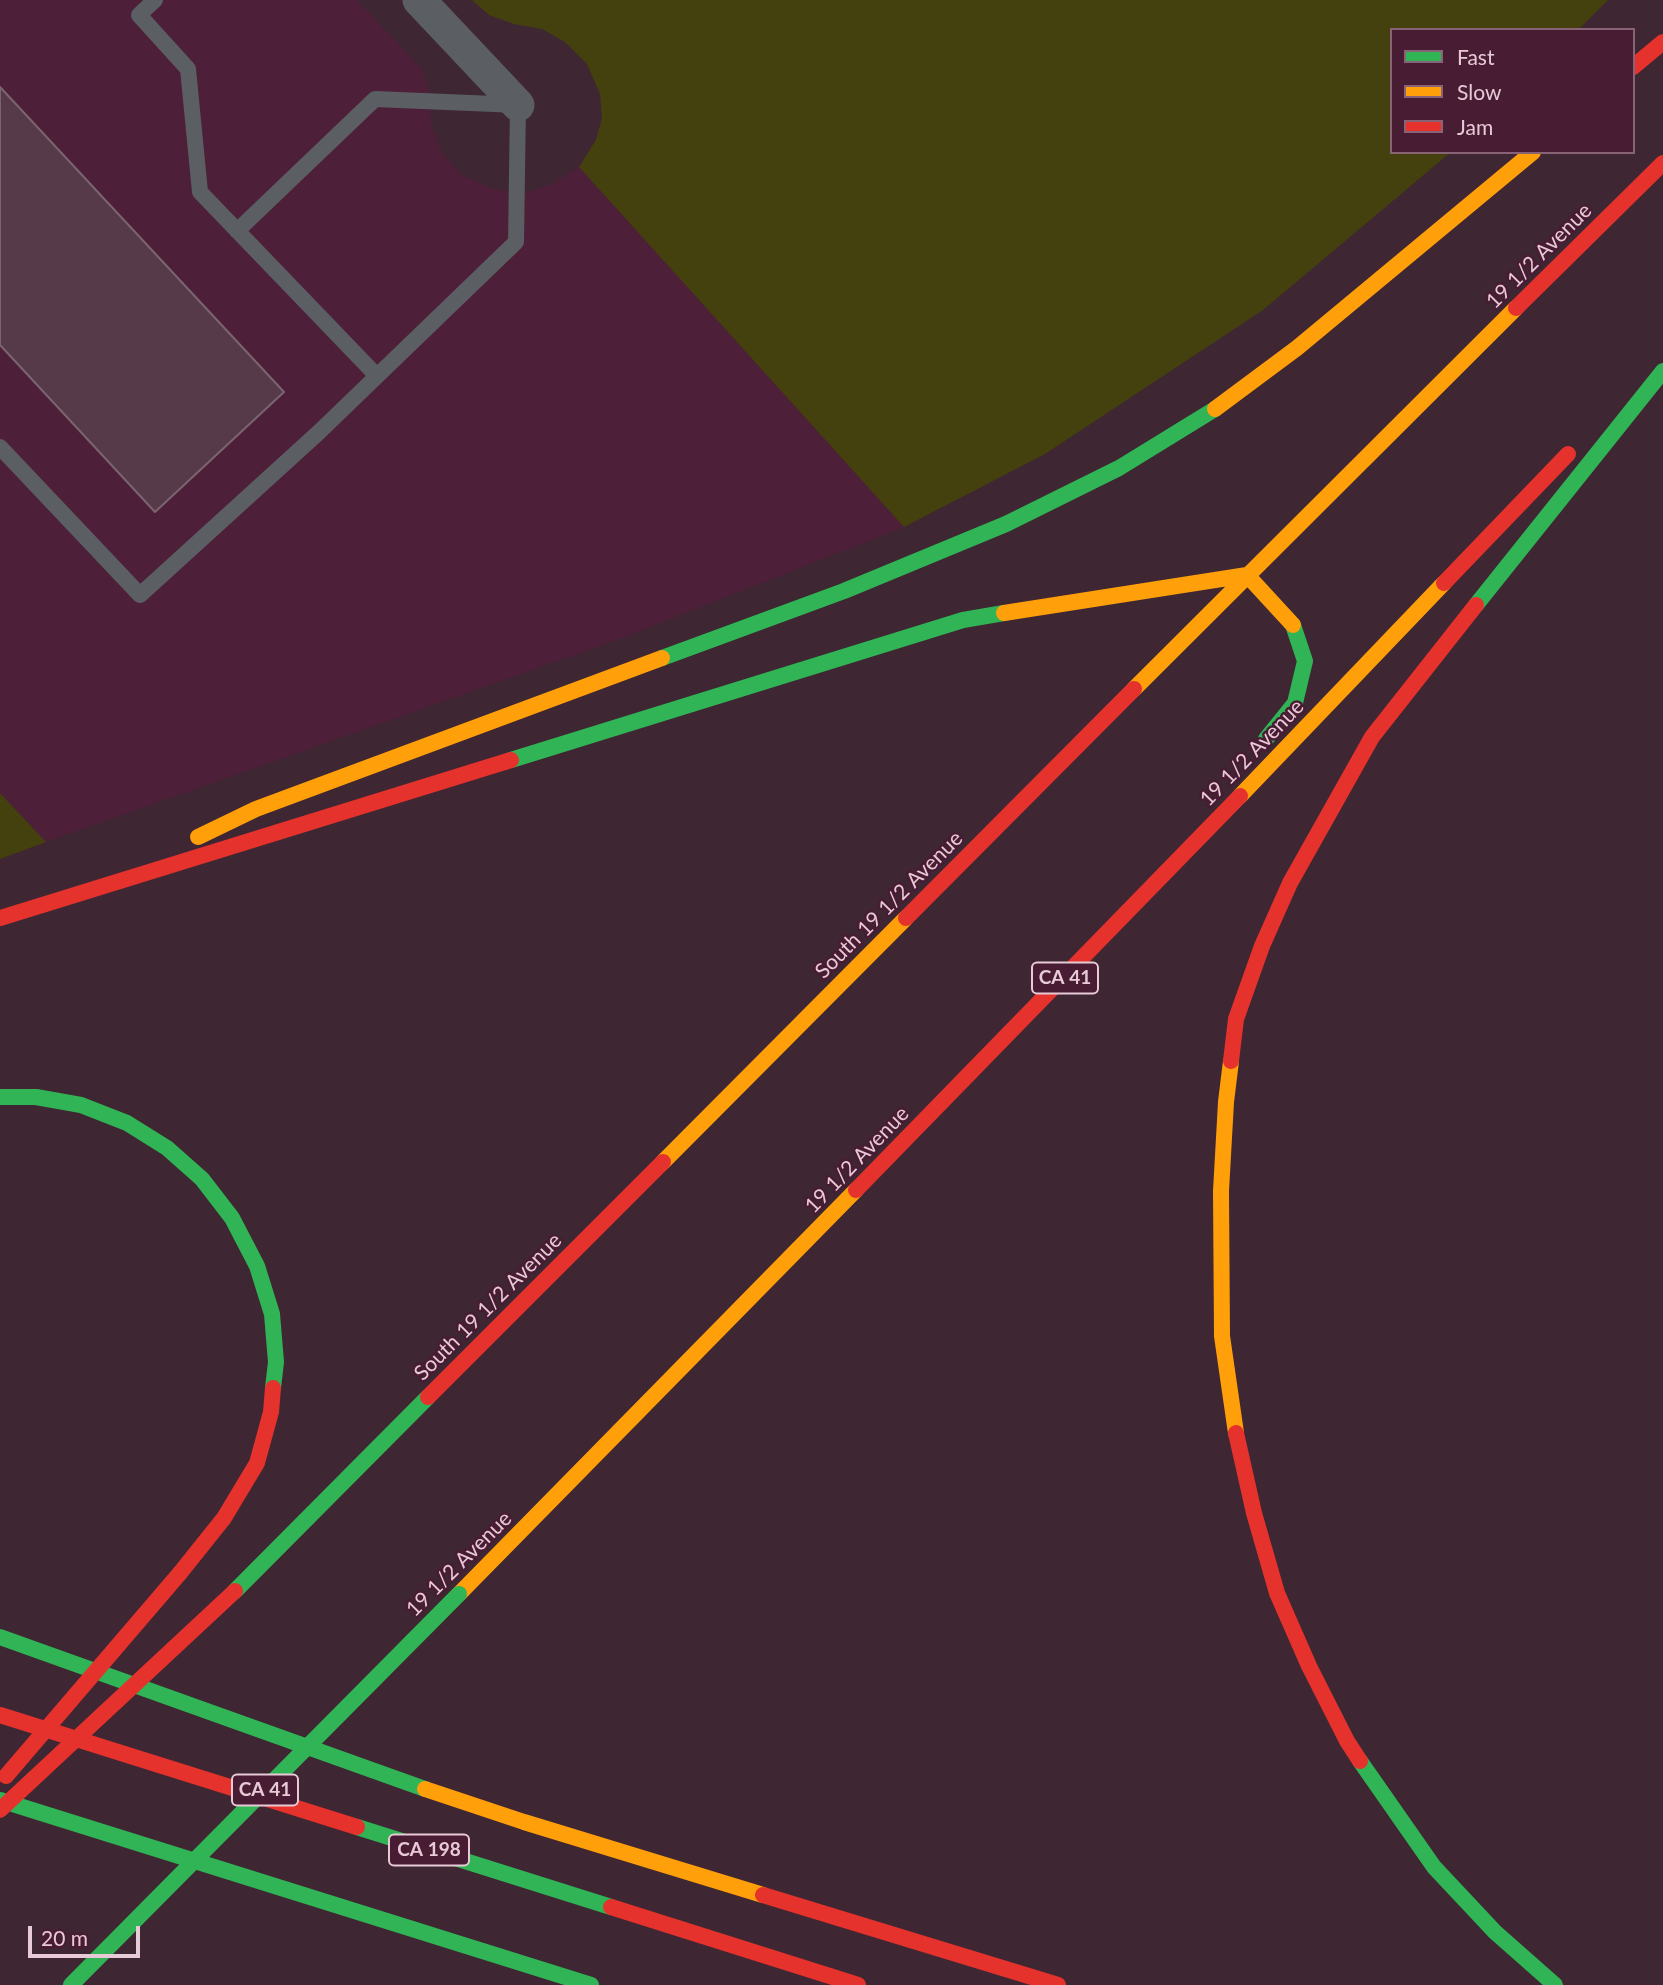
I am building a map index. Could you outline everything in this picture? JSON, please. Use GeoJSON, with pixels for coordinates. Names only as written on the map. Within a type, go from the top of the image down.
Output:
{"type":"FeatureCollection","features":[{"type":"Feature","properties":{"kind":"highway"},"geometry":{"type":"LineString","coordinates":[[1635,65],[1663,42]]}},
{"type":"Feature","properties":{"kind":"highway"},"geometry":{"type":"LineString","coordinates":[[92,888],[256,809],[844,591],[1006,524],[1119,468],[1216,408],[1297,348],[1531,154]]}},
{"type":"Feature","properties":{"kind":"highway","name":"19 1/2 Avenue"},"geometry":{"type":"LineString","coordinates":[[998,825],[1663,163]]}},
{"type":"Feature","properties":{"kind":"highway"},"geometry":{"type":"LineString","coordinates":[[1615,405],[1663,354]]}},
{"type":"Feature","properties":{"kind":"highway"},"geometry":{"type":"LineString","coordinates":[[1555,1985],[1495,1932],[1434,1867],[1391,1808],[1347,1741],[1309,1666],[1277,1593],[1254,1513],[1234,1424],[1222,1336],[1221,1191],[1226,1102],[1236,1019],[1262,946],[1290,883],[1372,737],[1663,371]]}},
{"type":"Feature","properties":{"kind":"highway","name":"19 1/2 Avenue"},"geometry":{"type":"LineString","coordinates":[[71,1985],[1125,916],[1577,445]]}},
{"type":"Feature","properties":{"kind":"highway"},"geometry":{"type":"LineString","coordinates":[[0,918],[963,621],[1247,575],[1296,628],[1305,661],[1295,703],[1253,756]]}},
{"type":"Feature","properties":{"kind":"highway"},"geometry":{"type":"LineString","coordinates":[[1125,916],[1236,777]]}},
{"type":"Feature","properties":{"kind":"highway","name":"South 19 1/2 Avenue"},"geometry":{"type":"LineString","coordinates":[[0,1810],[235,1591],[998,825]]}},
{"type":"Feature","properties":{"kind":"highway"},"geometry":{"type":"LineString","coordinates":[[0,1097],[36,1097],[81,1105],[127,1123],[167,1148],[202,1178],[232,1218],[257,1266],[272,1314],[276,1362],[271,1412],[257,1463],[224,1518],[0,1783]]}},
{"type":"Feature","properties":{"kind":"highway"},"geometry":{"type":"LineString","coordinates":[[0,1637],[524,1822],[1058,1985]]}},
{"type":"Feature","properties":{"kind":"highway","name":"CA 198"},"geometry":{"type":"LineString","coordinates":[[0,1715],[858,1985]]}},
{"type":"Feature","properties":{"kind":"highway"},"geometry":{"type":"LineString","coordinates":[[0,1800],[591,1985]]}},
{"type":"Feature","properties":{"kind":"street"},"geometry":{"type":"LineString","coordinates":[[419,0],[518,105]]}},
{"type":"Feature","properties":{"kind":"lane"},"geometry":{"type":"LineString","coordinates":[[155,0],[139,15],[188,69],[200,192],[377,376]]}},
{"type":"Feature","properties":{"kind":"lane"},"geometry":{"type":"LineString","coordinates":[[0,447],[140,595],[318,433],[516,243],[518,105],[375,99],[237,231]]}},
{"type":"Feature","properties":{"kind":"shaded area"},"geometry":{"type":"Polygon","coordinates":[[[0,0],[357,0],[421,68],[430,93],[431,124],[441,151],[460,174],[495,190],[525,193],[552,184],[579,167],[904,527],[614,641],[46,842],[0,793],[0,0]]]}},
{"type":"Feature","properties":{"kind":"shaded area"},"geometry":{"type":"Polygon","coordinates":[[[472,0],[1608,0],[1580,28],[1390,28],[1390,154],[1449,154],[1263,310],[1045,454],[904,527],[579,167],[596,140],[602,118],[600,94],[587,64],[565,42],[542,29],[514,24],[489,15],[472,0]]]}},
{"type":"Feature","properties":{"kind":"shaded area"},"geometry":{"type":"Polygon","coordinates":[[[0,793],[46,842],[0,859],[0,793]]]}},
{"type":"Feature","properties":{"kind":"building"},"geometry":{"type":"Polygon","coordinates":[[[0,87],[284,392],[155,512],[0,345],[0,87]]]}},
{"type":"Feature","properties":{"kind":"traffic: fast"},"geometry":{"type":"LineString","coordinates":[[1476,605],[1663,371]]}},
{"type":"Feature","properties":{"kind":"traffic: fast"},"geometry":{"type":"LineString","coordinates":[[662,658],[844,591],[1006,524],[1119,468],[1215,409]]}},
{"type":"Feature","properties":{"kind":"traffic: fast"},"geometry":{"type":"LineString","coordinates":[[511,760],[963,620],[1004,613]]}},
{"type":"Feature","properties":{"kind":"traffic: fast"},"geometry":{"type":"LineString","coordinates":[[1266,739],[1295,703],[1305,661],[1293,625]]}},
{"type":"Feature","properties":{"kind":"traffic: fast"},"geometry":{"type":"LineString","coordinates":[[0,1097],[36,1097],[81,1105],[127,1123],[167,1148],[202,1179],[232,1218],[257,1266],[272,1314],[276,1362],[273,1388]]}},
{"type":"Feature","properties":{"kind":"traffic: fast"},"geometry":{"type":"LineString","coordinates":[[235,1591],[428,1397]]}},
{"type":"Feature","properties":{"kind":"traffic: fast"},"geometry":{"type":"LineString","coordinates":[[71,1985],[459,1594]]}},
{"type":"Feature","properties":{"kind":"traffic: fast"},"geometry":{"type":"LineString","coordinates":[[0,1637],[425,1789]]}},
{"type":"Feature","properties":{"kind":"traffic: fast"},"geometry":{"type":"LineString","coordinates":[[1360,1761],[1434,1867],[1495,1932],[1555,1985]]}},
{"type":"Feature","properties":{"kind":"traffic: fast"},"geometry":{"type":"LineString","coordinates":[[0,1800],[591,1985]]}},
{"type":"Feature","properties":{"kind":"traffic: fast"},"geometry":{"type":"LineString","coordinates":[[357,1827],[611,1907]]}},
{"type":"Feature","properties":{"kind":"traffic: slow"},"geometry":{"type":"LineString","coordinates":[[1215,409],[1297,348],[1531,154]]}},
{"type":"Feature","properties":{"kind":"traffic: slow"},"geometry":{"type":"LineString","coordinates":[[1134,689],[1516,308]]}},
{"type":"Feature","properties":{"kind":"traffic: slow"},"geometry":{"type":"LineString","coordinates":[[1004,613],[1247,575],[1293,625]]}},
{"type":"Feature","properties":{"kind":"traffic: slow"},"geometry":{"type":"LineString","coordinates":[[1240,796],[1444,583]]}},
{"type":"Feature","properties":{"kind":"traffic: slow"},"geometry":{"type":"LineString","coordinates":[[198,837],[256,809],[662,658]]}},
{"type":"Feature","properties":{"kind":"traffic: slow"},"geometry":{"type":"LineString","coordinates":[[663,1162],[906,918]]}},
{"type":"Feature","properties":{"kind":"traffic: slow"},"geometry":{"type":"LineString","coordinates":[[1231,1061],[1221,1191],[1222,1336],[1236,1433]]}},
{"type":"Feature","properties":{"kind":"traffic: slow"},"geometry":{"type":"LineString","coordinates":[[459,1594],[856,1190]]}},
{"type":"Feature","properties":{"kind":"traffic: slow"},"geometry":{"type":"LineString","coordinates":[[425,1789],[763,1895]]}},
{"type":"Feature","properties":{"kind":"traffic: jam"},"geometry":{"type":"LineString","coordinates":[[1635,65],[1663,42]]}},
{"type":"Feature","properties":{"kind":"traffic: jam"},"geometry":{"type":"LineString","coordinates":[[1516,308],[1663,163]]}},
{"type":"Feature","properties":{"kind":"traffic: jam"},"geometry":{"type":"LineString","coordinates":[[1444,583],[1568,454]]}},
{"type":"Feature","properties":{"kind":"traffic: jam"},"geometry":{"type":"LineString","coordinates":[[1231,1061],[1236,1019],[1262,946],[1290,883],[1372,737],[1476,605]]}},
{"type":"Feature","properties":{"kind":"traffic: jam"},"geometry":{"type":"LineString","coordinates":[[906,918],[1134,689]]}},
{"type":"Feature","properties":{"kind":"traffic: jam"},"geometry":{"type":"LineString","coordinates":[[0,918],[511,760]]}},
{"type":"Feature","properties":{"kind":"traffic: jam"},"geometry":{"type":"LineString","coordinates":[[856,1190],[1240,796]]}},
{"type":"Feature","properties":{"kind":"traffic: jam"},"geometry":{"type":"LineString","coordinates":[[428,1397],[663,1162]]}},
{"type":"Feature","properties":{"kind":"traffic: jam"},"geometry":{"type":"LineString","coordinates":[[180,1573],[224,1518],[257,1463],[271,1412],[273,1388]]}},
{"type":"Feature","properties":{"kind":"traffic: jam"},"geometry":{"type":"LineString","coordinates":[[1236,1433],[1254,1513],[1277,1593],[1309,1666],[1360,1761]]}},
{"type":"Feature","properties":{"kind":"traffic: jam"},"geometry":{"type":"LineString","coordinates":[[6,1776],[180,1573]]}},
{"type":"Feature","properties":{"kind":"traffic: jam"},"geometry":{"type":"LineString","coordinates":[[0,1810],[235,1591]]}},
{"type":"Feature","properties":{"kind":"traffic: jam"},"geometry":{"type":"LineString","coordinates":[[0,1715],[357,1827]]}},
{"type":"Feature","properties":{"kind":"traffic: jam"},"geometry":{"type":"LineString","coordinates":[[763,1895],[1058,1985]]}},
{"type":"Feature","properties":{"kind":"traffic: jam"},"geometry":{"type":"LineString","coordinates":[[611,1907],[858,1985]]}}]}
